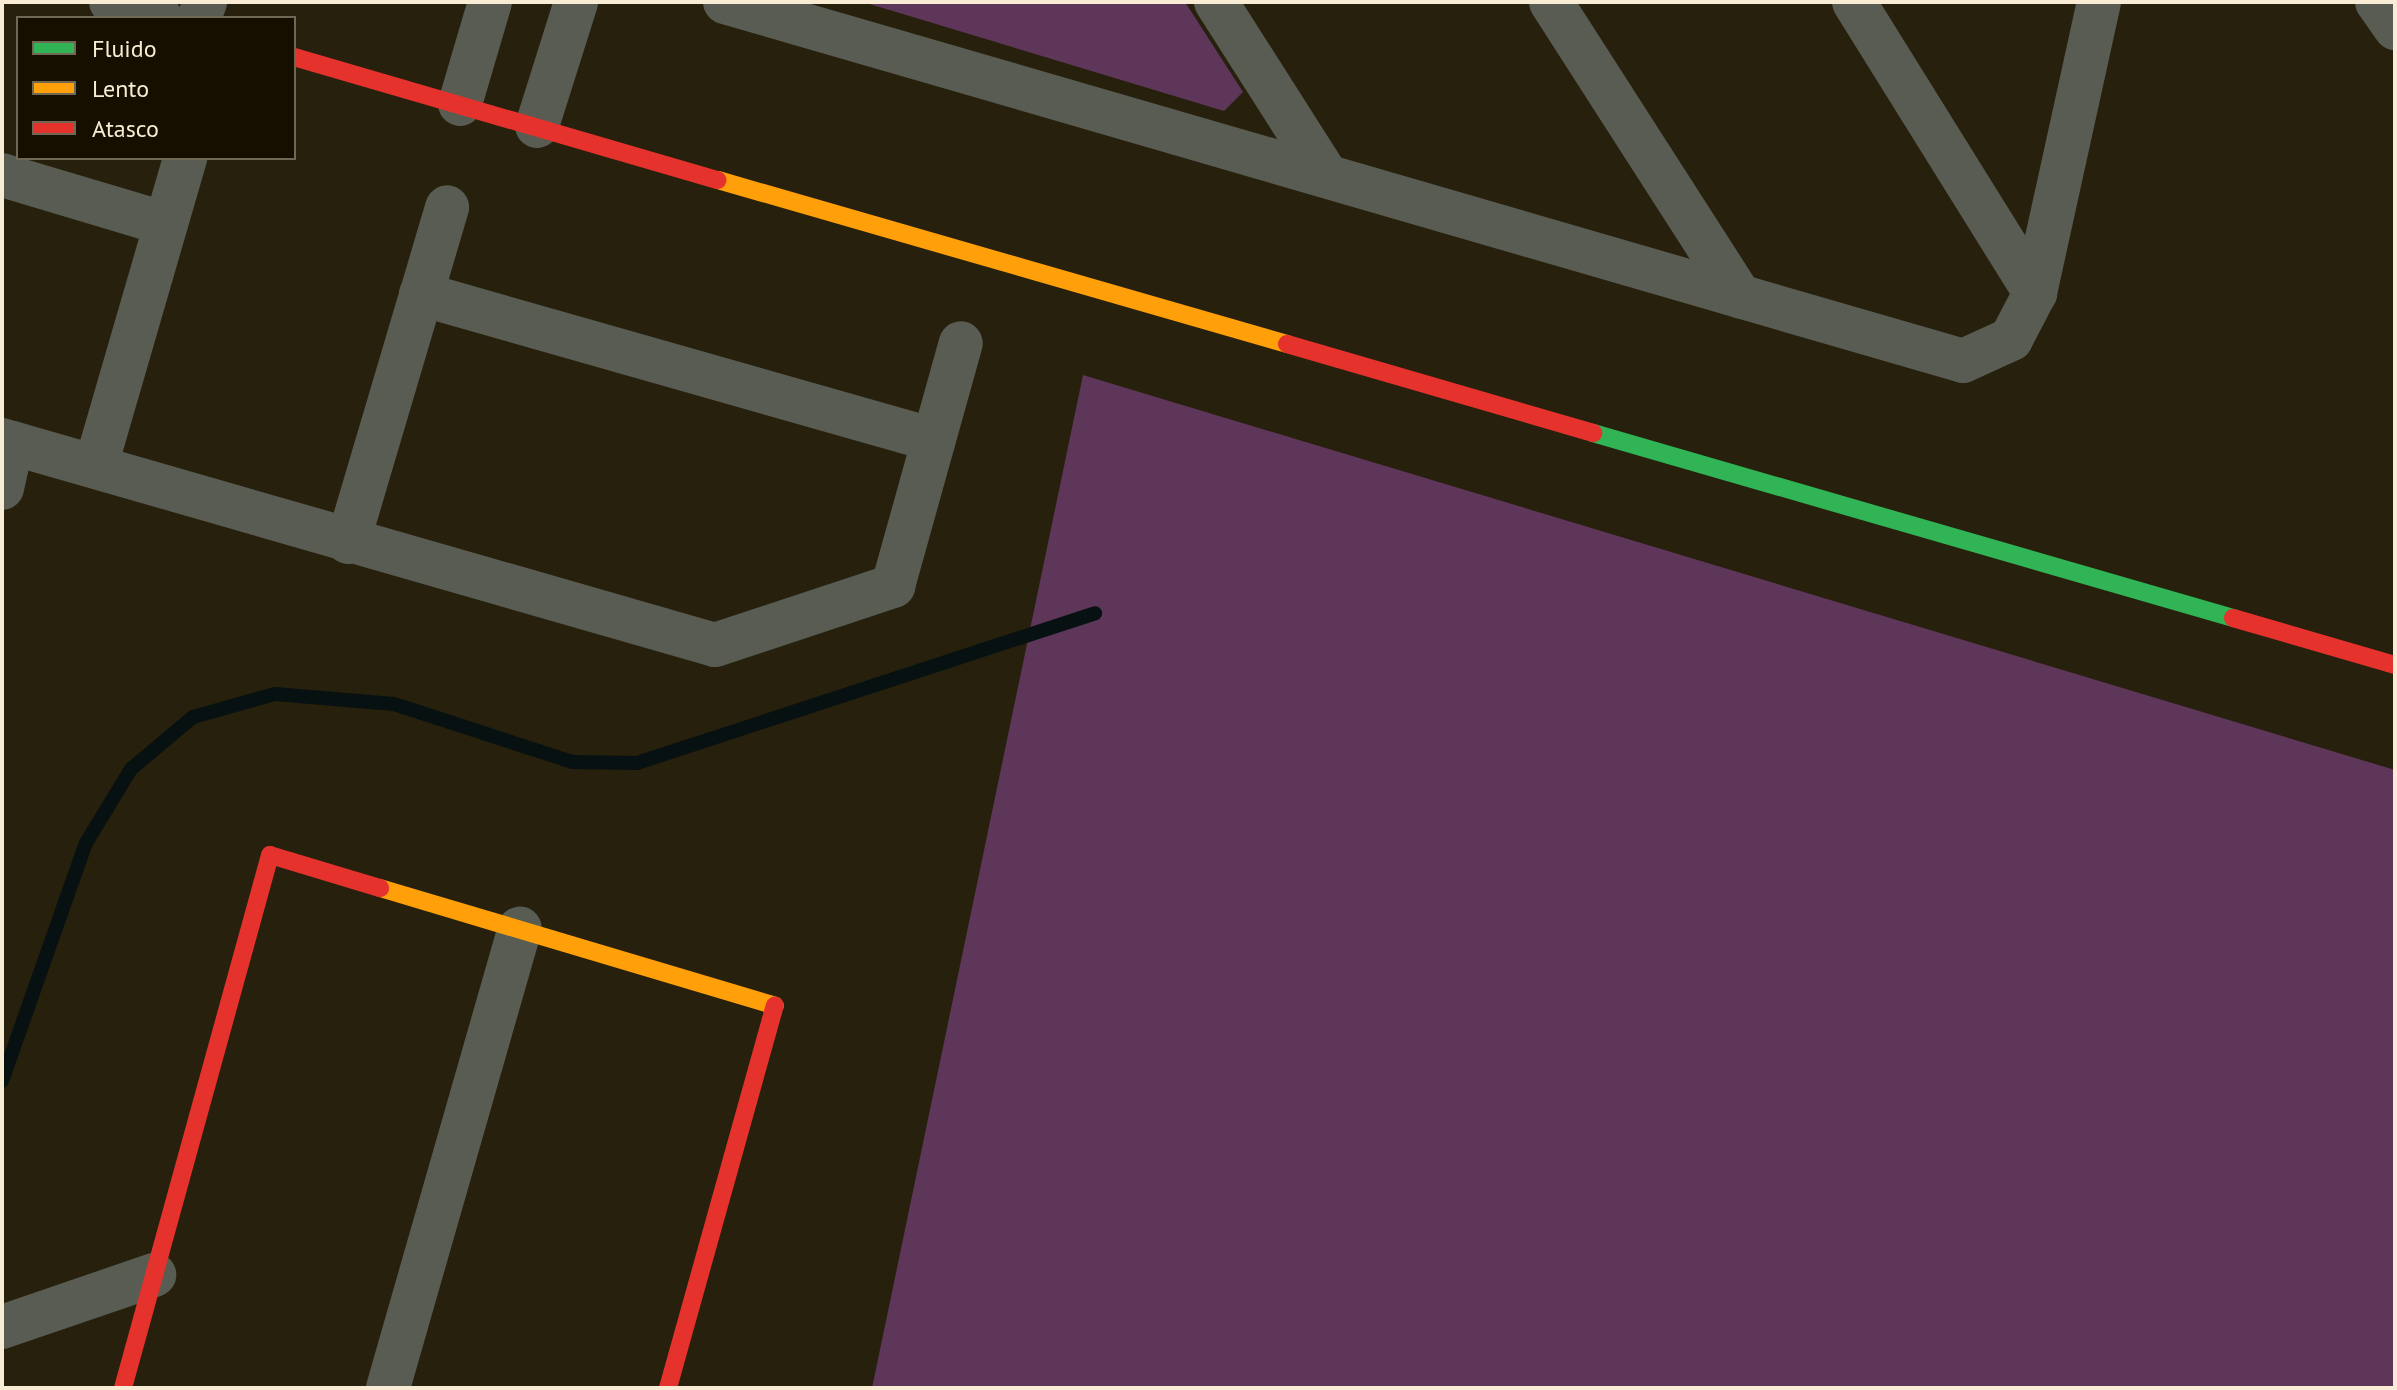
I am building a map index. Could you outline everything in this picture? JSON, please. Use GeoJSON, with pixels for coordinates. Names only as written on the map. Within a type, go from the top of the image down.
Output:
{"type":"FeatureCollection","features":[{"type":"Feature","properties":{"kind":"street"},"geometry":{"type":"LineString","coordinates":[[111,2],[155,16]]}},
{"type":"Feature","properties":{"kind":"street"},"geometry":{"type":"LineString","coordinates":[[460,104],[490,2]]}},
{"type":"Feature","properties":{"kind":"street"},"geometry":{"type":"LineString","coordinates":[[537,126],[576,2]]}},
{"type":"Feature","properties":{"kind":"street"},"geometry":{"type":"LineString","coordinates":[[725,2],[1963,361],[2011,339],[2035,293],[2099,2]]}},
{"type":"Feature","properties":{"kind":"street"},"geometry":{"type":"LineString","coordinates":[[1216,2],[1327,176]]}},
{"type":"Feature","properties":{"kind":"street"},"geometry":{"type":"LineString","coordinates":[[1551,2],[1740,296]]}},
{"type":"Feature","properties":{"kind":"street"},"geometry":{"type":"LineString","coordinates":[[1854,2],[2035,293]]}},
{"type":"Feature","properties":{"kind":"street"},"geometry":{"type":"LineString","coordinates":[[2377,2],[2395,28]]}},
{"type":"Feature","properties":{"kind":"street"},"geometry":{"type":"LineString","coordinates":[[296,58],[2395,665]]}},
{"type":"Feature","properties":{"kind":"street"},"geometry":{"type":"LineString","coordinates":[[96,465],[184,160]]}},
{"type":"Feature","properties":{"kind":"street"},"geometry":{"type":"LineString","coordinates":[[2,175],[166,224]]}},
{"type":"Feature","properties":{"kind":"street"},"geometry":{"type":"LineString","coordinates":[[348,542],[447,207]]}},
{"type":"Feature","properties":{"kind":"street"},"geometry":{"type":"LineString","coordinates":[[421,294],[934,440]]}},
{"type":"Feature","properties":{"kind":"street"},"geometry":{"type":"LineString","coordinates":[[2,488],[7,442],[96,465],[348,542],[715,645],[893,586],[961,343]]}},
{"type":"Feature","properties":{"kind":"street"},"geometry":{"type":"LineString","coordinates":[[123,1388],[270,855],[776,1006],[668,1388]]}},
{"type":"Feature","properties":{"kind":"street"},"geometry":{"type":"LineString","coordinates":[[388,1388],[520,929]]}},
{"type":"Feature","properties":{"kind":"street"},"geometry":{"type":"LineString","coordinates":[[2,1327],[154,1275]]}},
{"type":"Feature","properties":{"kind":"shaded area"},"geometry":{"type":"Polygon","coordinates":[[[863,2],[1185,2],[1243,92],[1224,111],[863,2]]]}},
{"type":"Feature","properties":{"kind":"shaded area"},"geometry":{"type":"Polygon","coordinates":[[[1083,375],[2395,770],[2395,1388],[872,1388],[1083,375]]]}},
{"type":"Feature","properties":{"kind":"waterway"},"geometry":{"type":"LineString","coordinates":[[2,1081],[86,843],[131,769],[193,717],[275,694],[394,704],[572,762],[637,763],[1095,613]]}},
{"type":"Feature","properties":{"kind":"traffic: fast"},"geometry":{"type":"LineString","coordinates":[[1593,433],[2233,618]]}},
{"type":"Feature","properties":{"kind":"traffic: slow"},"geometry":{"type":"LineString","coordinates":[[718,180],[1287,344]]}},
{"type":"Feature","properties":{"kind":"traffic: slow"},"geometry":{"type":"LineString","coordinates":[[380,888],[775,1006]]}},
{"type":"Feature","properties":{"kind":"traffic: jam"},"geometry":{"type":"LineString","coordinates":[[296,58],[718,180]]}},
{"type":"Feature","properties":{"kind":"traffic: jam"},"geometry":{"type":"LineString","coordinates":[[1287,344],[1593,433]]}},
{"type":"Feature","properties":{"kind":"traffic: jam"},"geometry":{"type":"LineString","coordinates":[[2233,618],[2395,665]]}},
{"type":"Feature","properties":{"kind":"traffic: jam"},"geometry":{"type":"LineString","coordinates":[[123,1388],[270,855],[380,888]]}},
{"type":"Feature","properties":{"kind":"traffic: jam"},"geometry":{"type":"LineString","coordinates":[[668,1388],[775,1006]]}}]}
